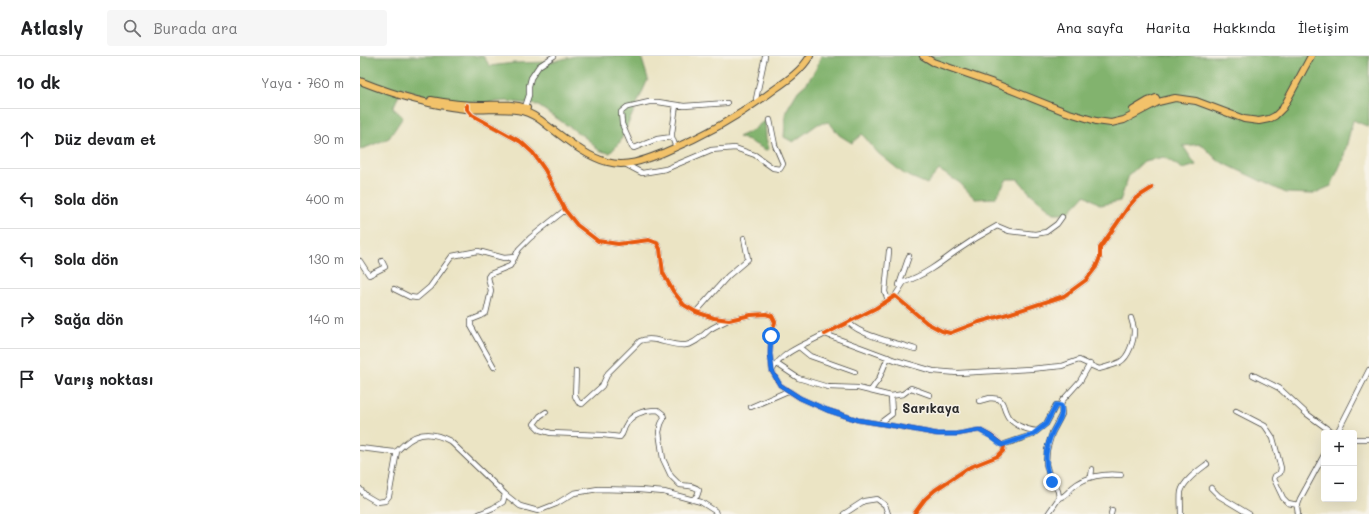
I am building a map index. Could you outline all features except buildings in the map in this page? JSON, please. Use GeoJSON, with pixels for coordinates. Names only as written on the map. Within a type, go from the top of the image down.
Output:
{"type":"FeatureCollection","features":[{"type":"Feature","properties":{"kind":"main road"},"geometry":{"type":"LineString","coordinates":[[360,81],[424,103],[467,107],[524,109],[542,116],[596,154],[605,158],[616,160],[631,160],[675,145],[724,120],[756,99],[796,69],[806,56]]}},
{"type":"Feature","properties":{"kind":"main road"},"geometry":{"type":"LineString","coordinates":[[524,109],[592,156],[613,164],[624,164],[648,159],[684,144],[722,125],[757,103],[790,78],[803,66],[810,56]]}},
{"type":"Feature","properties":{"kind":"main road"},"geometry":{"type":"LineString","coordinates":[[923,56],[933,62],[991,82],[1066,112],[1096,121],[1111,123],[1124,120],[1158,102],[1175,98],[1196,101],[1233,115],[1252,120],[1259,121],[1269,119],[1275,116],[1283,108],[1310,56]]}},
{"type":"Feature","properties":{"kind":"main road"},"geometry":{"type":"LineString","coordinates":[[930,56],[948,64],[994,79],[1061,106],[1097,118],[1113,120],[1148,101],[1175,95],[1183,95],[1206,101],[1248,116],[1260,117],[1269,115],[1280,106],[1306,56]]}},
{"type":"Feature","properties":{"kind":"main road"},"geometry":{"type":"LineString","coordinates":[[360,77],[411,96],[467,107]]}},
{"type":"Feature","properties":{"kind":"street"},"geometry":{"type":"LineString","coordinates":[[524,109],[529,95],[531,78],[539,66],[554,56]]}},
{"type":"Feature","properties":{"kind":"street"},"geometry":{"type":"LineString","coordinates":[[756,99],[765,56]]}},
{"type":"Feature","properties":{"kind":"street"},"geometry":{"type":"LineString","coordinates":[[672,137],[657,139],[634,148],[632,147],[622,124],[621,112],[627,107],[649,102],[684,106],[727,103]]}},
{"type":"Feature","properties":{"kind":"street"},"geometry":{"type":"LineString","coordinates":[[675,145],[672,137],[676,105]]}},
{"type":"Feature","properties":{"kind":"street"},"geometry":{"type":"LineString","coordinates":[[467,107],[472,115],[521,142],[533,153],[545,170],[565,210],[577,224],[598,241],[618,244],[649,240],[657,243],[660,249],[663,273],[684,305],[696,312],[714,318],[729,320]]}},
{"type":"Feature","properties":{"kind":"street"},"geometry":{"type":"LineString","coordinates":[[624,164],[642,172],[666,169],[710,150],[735,148],[755,155],[774,168],[780,169],[783,164],[774,145],[770,120]]}},
{"type":"Feature","properties":{"kind":"street"},"geometry":{"type":"LineString","coordinates":[[895,296],[926,322],[942,331],[950,333],[979,322],[1064,296],[1086,280],[1096,267],[1100,257],[1100,248],[1129,206],[1136,198],[1152,188]]}},
{"type":"Feature","properties":{"kind":"street"},"geometry":{"type":"LineString","coordinates":[[494,367],[471,326],[471,320],[486,313],[491,291],[488,277],[490,274],[510,266],[519,249],[530,238],[565,210]]}},
{"type":"Feature","properties":{"kind":"street"},"geometry":{"type":"LineString","coordinates":[[772,371],[784,355],[850,323],[895,296],[904,282],[917,278],[941,264],[977,237],[997,226],[1009,231],[1035,234],[1046,232],[1057,224],[1062,217]]}},
{"type":"Feature","properties":{"kind":"street"},"geometry":{"type":"LineString","coordinates":[[696,312],[728,276],[748,259],[744,238]]}},
{"type":"Feature","properties":{"kind":"street"},"geometry":{"type":"LineString","coordinates":[[394,289],[410,297],[417,298],[430,287],[452,256],[478,251],[504,258],[515,257]]}},
{"type":"Feature","properties":{"kind":"street"},"geometry":{"type":"LineString","coordinates":[[888,300],[885,292],[889,251]]}},
{"type":"Feature","properties":{"kind":"street"},"geometry":{"type":"LineString","coordinates":[[895,296],[909,256]]}},
{"type":"Feature","properties":{"kind":"street"},"geometry":{"type":"LineString","coordinates":[[360,261],[369,275],[385,267],[382,261]]}},
{"type":"Feature","properties":{"kind":"street"},"geometry":{"type":"LineString","coordinates":[[576,371],[575,396],[578,402],[582,404],[602,386],[608,373],[640,341],[647,338],[672,344],[687,345],[696,341],[710,329],[729,320],[751,315],[766,314],[772,316],[775,322],[771,336],[770,354],[772,371],[780,385],[788,391],[827,410],[858,420],[938,434],[957,434],[979,430],[1004,446],[1003,451],[998,456],[968,468],[935,490],[925,498],[914,514]]}},
{"type":"Feature","properties":{"kind":"street"},"geometry":{"type":"LineString","coordinates":[[825,334],[888,357],[933,371],[958,373],[1062,366],[1079,360],[1099,369],[1121,362],[1130,347],[1133,336],[1134,330],[1131,318]]}},
{"type":"Feature","properties":{"kind":"street"},"geometry":{"type":"LineString","coordinates":[[850,323],[853,326],[873,335],[915,349]]}},
{"type":"Feature","properties":{"kind":"street"},"geometry":{"type":"LineString","coordinates":[[799,347],[810,356],[855,372]]}},
{"type":"Feature","properties":{"kind":"street"},"geometry":{"type":"LineString","coordinates":[[870,390],[879,379],[888,357]]}},
{"type":"Feature","properties":{"kind":"street"},"geometry":{"type":"LineString","coordinates":[[777,364],[798,378],[828,387],[858,388],[891,396],[903,394],[911,388],[930,395]]}},
{"type":"Feature","properties":{"kind":"street"},"geometry":{"type":"LineString","coordinates":[[1059,498],[1058,491],[1050,478],[1046,464],[1047,450],[1052,433],[1062,414],[1062,401],[1080,381],[1090,364]]}},
{"type":"Feature","properties":{"kind":"street"},"geometry":{"type":"LineString","coordinates":[[1339,430],[1369,370]]}},
{"type":"Feature","properties":{"kind":"street"},"geometry":{"type":"LineString","coordinates":[[1253,375],[1279,388],[1307,414],[1329,430]]}},
{"type":"Feature","properties":{"kind":"street"},"geometry":{"type":"LineString","coordinates":[[751,407],[788,391]]}},
{"type":"Feature","properties":{"kind":"street"},"geometry":{"type":"LineString","coordinates":[[880,423],[892,414],[891,396]]}},
{"type":"Feature","properties":{"kind":"street"},"geometry":{"type":"LineString","coordinates":[[979,401],[990,398],[999,399],[1004,405],[1006,415],[1015,424],[1029,431],[1037,431]]}},
{"type":"Feature","properties":{"kind":"street"},"geometry":{"type":"LineString","coordinates":[[1002,445],[1026,438],[1037,431],[1046,424],[1056,405],[1061,406]]}},
{"type":"Feature","properties":{"kind":"street"},"geometry":{"type":"LineString","coordinates":[[546,412],[540,416],[534,424],[540,430],[559,434],[620,437],[624,433],[626,425],[634,416],[641,412],[658,410],[663,414],[664,418],[659,432],[663,459],[671,476],[680,485],[696,487],[699,490],[697,496],[692,500]]}},
{"type":"Feature","properties":{"kind":"street"},"geometry":{"type":"LineString","coordinates":[[1236,411],[1265,426],[1272,438],[1282,468],[1280,473],[1275,476],[1274,479],[1283,498],[1288,503],[1298,505]]}},
{"type":"Feature","properties":{"kind":"street"},"geometry":{"type":"LineString","coordinates":[[360,448],[394,452],[415,436],[424,434],[442,437],[450,441],[505,494],[520,506],[538,513],[574,493],[598,489],[664,492],[705,505],[715,511],[716,514]]}},
{"type":"Feature","properties":{"kind":"street"},"geometry":{"type":"LineString","coordinates":[[1357,439],[1369,439]]}},
{"type":"Feature","properties":{"kind":"street"},"geometry":{"type":"LineString","coordinates":[[360,489],[365,495],[377,502],[385,501],[390,496],[397,451]]}},
{"type":"Feature","properties":{"kind":"street"},"geometry":{"type":"LineString","coordinates":[[1298,514],[1300,499],[1321,461]]}},
{"type":"Feature","properties":{"kind":"street"},"geometry":{"type":"LineString","coordinates":[[1181,514],[1181,490],[1190,478],[1207,464]]}},
{"type":"Feature","properties":{"kind":"street"},"geometry":{"type":"LineString","coordinates":[[1091,477],[1092,469]]}},
{"type":"Feature","properties":{"kind":"street"},"geometry":{"type":"LineString","coordinates":[[1048,514],[1059,498],[1066,496],[1072,487],[1080,482],[1091,477],[1112,474],[1121,475]]}},
{"type":"Feature","properties":{"kind":"street"},"geometry":{"type":"LineString","coordinates":[[1211,488],[1219,496],[1249,514]]}},
{"type":"Feature","properties":{"kind":"street"},"geometry":{"type":"LineString","coordinates":[[479,514],[503,502],[505,494]]}},
{"type":"Feature","properties":{"kind":"street"},"geometry":{"type":"LineString","coordinates":[[847,513],[864,501],[877,499],[885,505],[888,514]]}},
{"type":"Feature","properties":{"kind":"green space"},"geometry":{"type":"Polygon","coordinates":[[[360,56],[483,56],[490,66],[514,63],[551,62],[575,56],[641,56],[648,79],[620,142],[610,153],[600,151],[583,136],[537,105],[507,101],[485,103],[459,101],[422,95],[402,88],[393,108],[403,117],[389,138],[360,150],[360,56]]]}},
{"type":"Feature","properties":{"kind":"green space"},"geometry":{"type":"Polygon","coordinates":[[[821,56],[1369,56],[1369,127],[1353,120],[1343,159],[1331,186],[1312,194],[1286,193],[1217,160],[1201,144],[1183,146],[1196,165],[1183,169],[1164,157],[1144,161],[1129,175],[1120,201],[1101,205],[1085,195],[1068,213],[1054,213],[1029,192],[1018,179],[1007,179],[995,198],[975,199],[960,183],[939,170],[927,184],[904,174],[878,153],[862,134],[852,143],[839,135],[829,122],[818,124],[793,142],[784,137],[786,111],[798,91],[807,83],[816,69],[821,56]]]}},
{"type":"Feature","properties":{"kind":"green space"},"geometry":{"type":"Polygon","coordinates":[[[765,120],[766,138],[769,149],[766,150],[738,137],[753,130],[765,120]]]}},
{"type":"Feature","properties":{"kind":"cycle path"},"geometry":{"type":"LineString","coordinates":[[467,105],[467,109],[472,115],[521,142],[533,153],[545,170],[565,210],[577,225],[598,241],[618,244],[649,240],[657,243],[660,249],[663,273],[673,291],[684,305],[696,312],[714,318],[729,320],[751,315],[766,314],[772,316],[775,322],[771,336],[770,354],[772,371],[780,385],[800,398],[827,410],[858,420],[938,434],[957,434],[979,430],[991,436],[1004,446],[1003,451],[998,456],[968,468],[935,490],[925,499],[914,514]]}},
{"type":"Feature","properties":{"kind":"cycle path"},"geometry":{"type":"LineString","coordinates":[[825,334],[876,308],[895,296],[927,323],[942,331],[950,333],[979,322],[1064,296],[1086,280],[1096,267],[1100,257],[1100,248],[1129,206],[1136,198],[1152,188]]}},
{"type":"Feature","properties":{"kind":"district","name":"Sarıkaya"},"geometry":{"type":"Point","coordinates":[931,407]}},
{"type":"Feature","properties":{"kind":"route"},"geometry":{"type":"LineString","coordinates":[[771,336],[770,354],[772,371],[780,385],[800,398],[827,410],[858,420],[938,434],[957,434],[979,430],[1002,445],[1032,435],[1046,424],[1056,405],[1061,406],[1062,414],[1052,433],[1047,450],[1046,464],[1052,482]]}}]}
